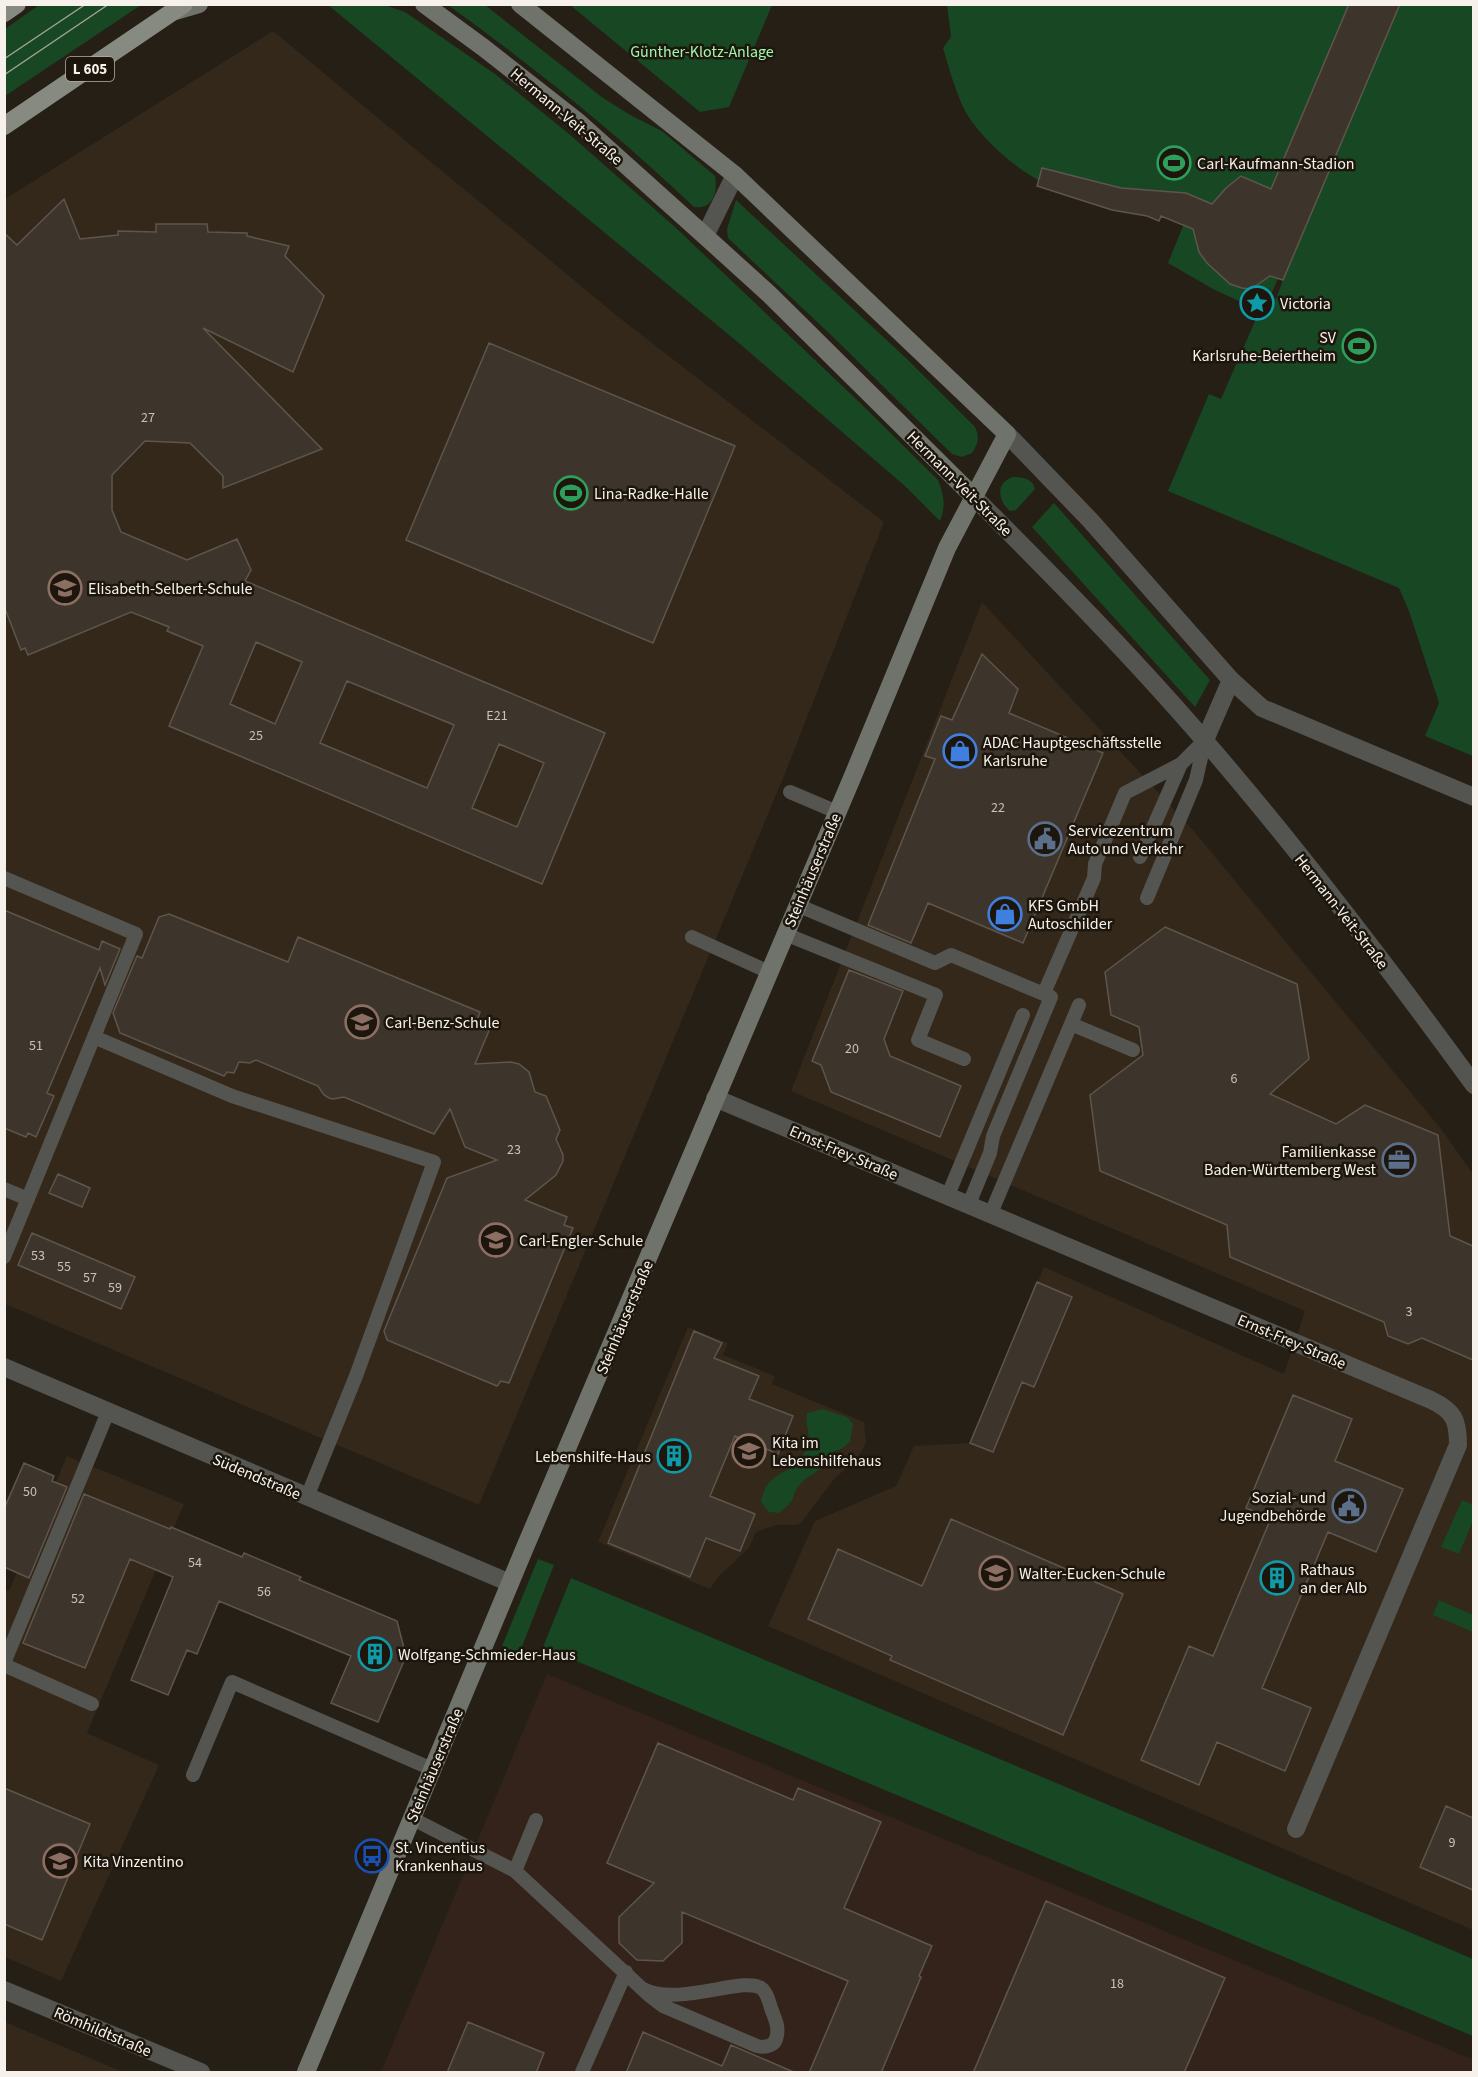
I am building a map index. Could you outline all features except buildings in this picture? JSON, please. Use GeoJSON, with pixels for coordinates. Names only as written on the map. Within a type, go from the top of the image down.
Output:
{"type":"FeatureCollection","features":[{"type":"Feature","properties":{"kind":"main road"},"geometry":{"type":"LineString","coordinates":[[4,13],[17,4]]}},
{"type":"Feature","properties":{"kind":"main road","name":"L 605"},"geometry":{"type":"LineString","coordinates":[[4,126],[179,8]]}},
{"type":"Feature","properties":{"kind":"street"},"geometry":{"type":"LineString","coordinates":[[179,8],[199,4]]}},
{"type":"Feature","properties":{"kind":"street","name":"Hermann-Veit-Straße"},"geometry":{"type":"LineString","coordinates":[[424,4],[576,121],[705,236],[768,294],[974,496],[1072,596],[1205,740],[1327,889],[1473,1085]]}},
{"type":"Feature","properties":{"kind":"street"},"geometry":{"type":"LineString","coordinates":[[520,4],[735,175],[1007,434],[1090,520],[1231,680],[1262,708],[1473,797]]}},
{"type":"Feature","properties":{"kind":"street"},"geometry":{"type":"LineString","coordinates":[[705,236],[735,175]]}},
{"type":"Feature","properties":{"kind":"street","name":"Steinhäuserstraße"},"geometry":{"type":"LineString","coordinates":[[306,2073],[411,1818],[947,548],[1007,434]]}},
{"type":"Feature","properties":{"kind":"street"},"geometry":{"type":"LineString","coordinates":[[1205,740],[1231,680]]}},
{"type":"Feature","properties":{"kind":"street","name":"Ernst-Frey-Straße"},"geometry":{"type":"LineString","coordinates":[[715,1098],[1431,1400],[1445,1407],[1454,1417],[1458,1430],[1458,1445],[1296,1828]]}},
{"type":"Feature","properties":{"kind":"street","name":"Südendstraße"},"geometry":{"type":"LineString","coordinates":[[4,1368],[510,1583]]}},
{"type":"Feature","properties":{"kind":"street","name":"Römhildtstraße"},"geometry":{"type":"LineString","coordinates":[[4,1990],[201,2073]]}},
{"type":"Feature","properties":{"kind":"lane"},"geometry":{"type":"LineString","coordinates":[[1044,993],[1094,878],[1095,864],[1125,794],[1181,764],[1205,740]]}},
{"type":"Feature","properties":{"kind":"lane"},"geometry":{"type":"LineString","coordinates":[[1147,898],[1196,780],[1205,740]]}},
{"type":"Feature","properties":{"kind":"lane"},"geometry":{"type":"LineString","coordinates":[[1140,857],[1181,764]]}},
{"type":"Feature","properties":{"kind":"lane"},"geometry":{"type":"LineString","coordinates":[[790,792],[837,812]]}},
{"type":"Feature","properties":{"kind":"lane"},"geometry":{"type":"LineString","coordinates":[[4,878],[136,934],[4,1257]]}},
{"type":"Feature","properties":{"kind":"lane"},"geometry":{"type":"LineString","coordinates":[[797,905],[935,963],[951,955],[1051,997],[993,1136],[990,1153],[969,1204]]}},
{"type":"Feature","properties":{"kind":"lane"},"geometry":{"type":"LineString","coordinates":[[785,934],[936,995],[918,1040],[964,1059]]}},
{"type":"Feature","properties":{"kind":"lane"},"geometry":{"type":"LineString","coordinates":[[692,938],[769,972]]}},
{"type":"Feature","properties":{"kind":"lane"},"geometry":{"type":"LineString","coordinates":[[991,1213],[1079,1005]]}},
{"type":"Feature","properties":{"kind":"lane"},"geometry":{"type":"LineString","coordinates":[[948,1195],[1023,1015]]}},
{"type":"Feature","properties":{"kind":"lane"},"geometry":{"type":"LineString","coordinates":[[1071,1024],[1132,1050]]}},
{"type":"Feature","properties":{"kind":"lane"},"geometry":{"type":"LineString","coordinates":[[94,1037],[232,1096],[434,1162],[356,1376],[307,1497]]}},
{"type":"Feature","properties":{"kind":"lane"},"geometry":{"type":"LineString","coordinates":[[4,1189],[28,1199]]}},
{"type":"Feature","properties":{"kind":"lane"},"geometry":{"type":"LineString","coordinates":[[92,1704],[4,1664],[108,1413]]}},
{"type":"Feature","properties":{"kind":"lane"},"geometry":{"type":"LineString","coordinates":[[193,1775],[232,1683],[432,1770]]}},
{"type":"Feature","properties":{"kind":"lane"},"geometry":{"type":"LineString","coordinates":[[411,1818],[515,1871],[643,1989],[663,2006],[757,2046],[765,2048],[772,2045],[776,2039],[777,2024],[766,1994],[761,1987],[740,1986],[677,1996],[653,1994],[643,1989]]}},
{"type":"Feature","properties":{"kind":"lane"},"geometry":{"type":"LineString","coordinates":[[515,1871],[536,1820]]}},
{"type":"Feature","properties":{"kind":"lane"},"geometry":{"type":"LineString","coordinates":[[582,2073],[626,1972]]}},
{"type":"Feature","properties":{"kind":"shaded area"},"geometry":{"type":"Polygon","coordinates":[[[273,31],[621,319],[884,522],[784,776],[479,1505],[5,1304],[5,199],[273,31]]]}},
{"type":"Feature","properties":{"kind":"shaded area"},"geometry":{"type":"Polygon","coordinates":[[[982,602],[1193,830],[1442,1130],[1473,1174],[1473,1930],[768,1626],[815,1521],[896,1486],[914,1446],[971,1443],[1044,1267],[1284,1374],[1305,1311],[791,1091],[982,602]]]}},
{"type":"Feature","properties":{"kind":"shaded area","name":"Kita im Lebenshilfehaus"},"geometry":{"type":"Polygon","coordinates":[[[688,1327],[728,1343],[723,1355],[775,1376],[772,1384],[864,1422],[866,1443],[857,1459],[835,1478],[801,1523],[776,1525],[756,1532],[749,1548],[719,1576],[710,1589],[598,1542],[688,1327]]]}},
{"type":"Feature","properties":{"kind":"shaded area"},"geometry":{"type":"Polygon","coordinates":[[[67,1456],[184,1504],[87,1733],[159,1765],[61,1981],[5,1957],[4,1590],[9,1591],[67,1456]]]}},
{"type":"Feature","properties":{"kind":"shaded area"},"geometry":{"type":"Polygon","coordinates":[[[547,1674],[1474,2060],[1473,2067],[1470,2072],[381,2072],[547,1674]]]}},
{"type":"Feature","properties":{"kind":"shaded area"},"geometry":{"type":"Polygon","coordinates":[[[5,2022],[123,2072],[5,2072],[5,2022]]]}},
{"type":"Feature","properties":{"kind":"green space"},"geometry":{"type":"Polygon","coordinates":[[[39,5],[141,5],[5,96],[5,29],[39,5]]]}},
{"type":"Feature","properties":{"kind":"green space"},"geometry":{"type":"Polygon","coordinates":[[[328,5],[384,5],[405,12],[495,74],[569,134],[675,227],[938,480],[944,500],[940,521],[905,486],[740,344],[328,5]]]}},
{"type":"Feature","properties":{"kind":"green space"},"geometry":{"type":"Polygon","coordinates":[[[448,5],[485,5],[603,98],[662,131],[715,176],[716,188],[713,199],[706,206],[694,207],[574,102],[448,5]]]}},
{"type":"Feature","properties":{"kind":"green space","name":"Günther-Klotz-Anlage"},"geometry":{"type":"Polygon","coordinates":[[[570,5],[772,5],[729,107],[700,112],[570,5]]]}},
{"type":"Feature","properties":{"kind":"green space"},"geometry":{"type":"Polygon","coordinates":[[[947,5],[1473,5],[1473,756],[1425,736],[1439,703],[1409,611],[1399,588],[1168,491],[1209,394],[1221,399],[1266,296],[1276,299],[1283,280],[1278,278],[1271,295],[1266,294],[1258,310],[1213,289],[1168,263],[1186,219],[1161,216],[1159,221],[1076,195],[1038,180],[1013,163],[979,131],[970,120],[961,102],[943,48],[951,37],[947,5]]]}},
{"type":"Feature","properties":{"kind":"green space"},"geometry":{"type":"Polygon","coordinates":[[[736,200],[907,359],[975,427],[978,440],[972,453],[962,457],[952,454],[728,238],[727,229],[736,200]]]}},
{"type":"Feature","properties":{"kind":"green space"},"geometry":{"type":"Polygon","coordinates":[[[1013,477],[1027,479],[1035,489],[1016,510],[1010,511],[1003,502],[1000,492],[1003,483],[1013,477]]]}},
{"type":"Feature","properties":{"kind":"green space"},"geometry":{"type":"Polygon","coordinates":[[[1054,503],[1210,680],[1195,707],[1032,527],[1054,503]]]}},
{"type":"Feature","properties":{"kind":"green space"},"geometry":{"type":"Polygon","coordinates":[[[822,1409],[847,1417],[853,1424],[850,1442],[841,1449],[828,1454],[821,1467],[797,1488],[786,1507],[779,1513],[769,1512],[761,1502],[764,1491],[774,1478],[800,1459],[809,1440],[807,1413],[822,1409]]]}},
{"type":"Feature","properties":{"kind":"green space"},"geometry":{"type":"Polygon","coordinates":[[[1462,1500],[1473,1505],[1473,1521],[1459,1554],[1441,1547],[1462,1500]]]}},
{"type":"Feature","properties":{"kind":"green space"},"geometry":{"type":"Polygon","coordinates":[[[538,1559],[554,1565],[521,1649],[514,1651],[502,1646],[538,1559]]]}},
{"type":"Feature","properties":{"kind":"green space"},"geometry":{"type":"Polygon","coordinates":[[[571,1578],[1473,1959],[1473,2036],[543,1647],[571,1578]]]}},
{"type":"Feature","properties":{"kind":"green space"},"geometry":{"type":"Polygon","coordinates":[[[1439,1600],[1473,1615],[1473,1632],[1433,1615],[1439,1600]]]}},
{"type":"Feature","properties":{"kind":"tram line"},"geometry":{"type":"LineString","coordinates":[[4,59],[86,4]]}},
{"type":"Feature","properties":{"kind":"tram line"},"geometry":{"type":"LineString","coordinates":[[4,75],[109,4]]}},
{"type":"Feature","properties":{"kind":"place","name":"Carl-Kaufmann-Stadion"},"geometry":{"type":"Point","coordinates":[1174,163]}},
{"type":"Feature","properties":{"kind":"place","name":"Victoria"},"geometry":{"type":"Point","coordinates":[1257,303]}},
{"type":"Feature","properties":{"kind":"place","name":"SV Karlsruhe-Beiertheim"},"geometry":{"type":"Point","coordinates":[1359,346]}},
{"type":"Feature","properties":{"kind":"place","name":"Lina-Radke-Halle"},"geometry":{"type":"Point","coordinates":[571,493]}},
{"type":"Feature","properties":{"kind":"place","name":"Elisabeth-Selbert-Schule"},"geometry":{"type":"Point","coordinates":[65,588]}},
{"type":"Feature","properties":{"kind":"place","name":"ADAC Hauptgeschäftsstelle Karlsruhe"},"geometry":{"type":"Point","coordinates":[960,751]}},
{"type":"Feature","properties":{"kind":"place","name":"Servicezentrum Auto und Verkehr"},"geometry":{"type":"Point","coordinates":[1045,839]}},
{"type":"Feature","properties":{"kind":"place","name":"KFS GmbH Autoschilder"},"geometry":{"type":"Point","coordinates":[1005,914]}},
{"type":"Feature","properties":{"kind":"place","name":"Carl-Benz-Schule"},"geometry":{"type":"Point","coordinates":[362,1022]}},
{"type":"Feature","properties":{"kind":"place","name":"Familienkasse Baden-Württemberg West"},"geometry":{"type":"Point","coordinates":[1399,1160]}},
{"type":"Feature","properties":{"kind":"place","name":"Carl-Engler-Schule"},"geometry":{"type":"Point","coordinates":[496,1240]}},
{"type":"Feature","properties":{"kind":"place","name":"Kita im Lebenshilfehaus"},"geometry":{"type":"Point","coordinates":[749,1451]}},
{"type":"Feature","properties":{"kind":"place","name":"Lebenshilfe-Haus"},"geometry":{"type":"Point","coordinates":[674,1456]}},
{"type":"Feature","properties":{"kind":"place","name":"Sozial- und Jugendbehörde"},"geometry":{"type":"Point","coordinates":[1349,1506]}},
{"type":"Feature","properties":{"kind":"place","name":"Walter-Eucken-Schule"},"geometry":{"type":"Point","coordinates":[996,1573]}},
{"type":"Feature","properties":{"kind":"place","name":"Rathaus an der Alb"},"geometry":{"type":"Point","coordinates":[1277,1578]}},
{"type":"Feature","properties":{"kind":"place","name":"Wolfgang-Schmieder-Haus"},"geometry":{"type":"Point","coordinates":[375,1654]}},
{"type":"Feature","properties":{"kind":"place","name":"St. Vincentius Krankenhaus"},"geometry":{"type":"Point","coordinates":[372,1856]}},
{"type":"Feature","properties":{"kind":"place","name":"Kita Vinzentino"},"geometry":{"type":"Point","coordinates":[60,1861]}}]}
